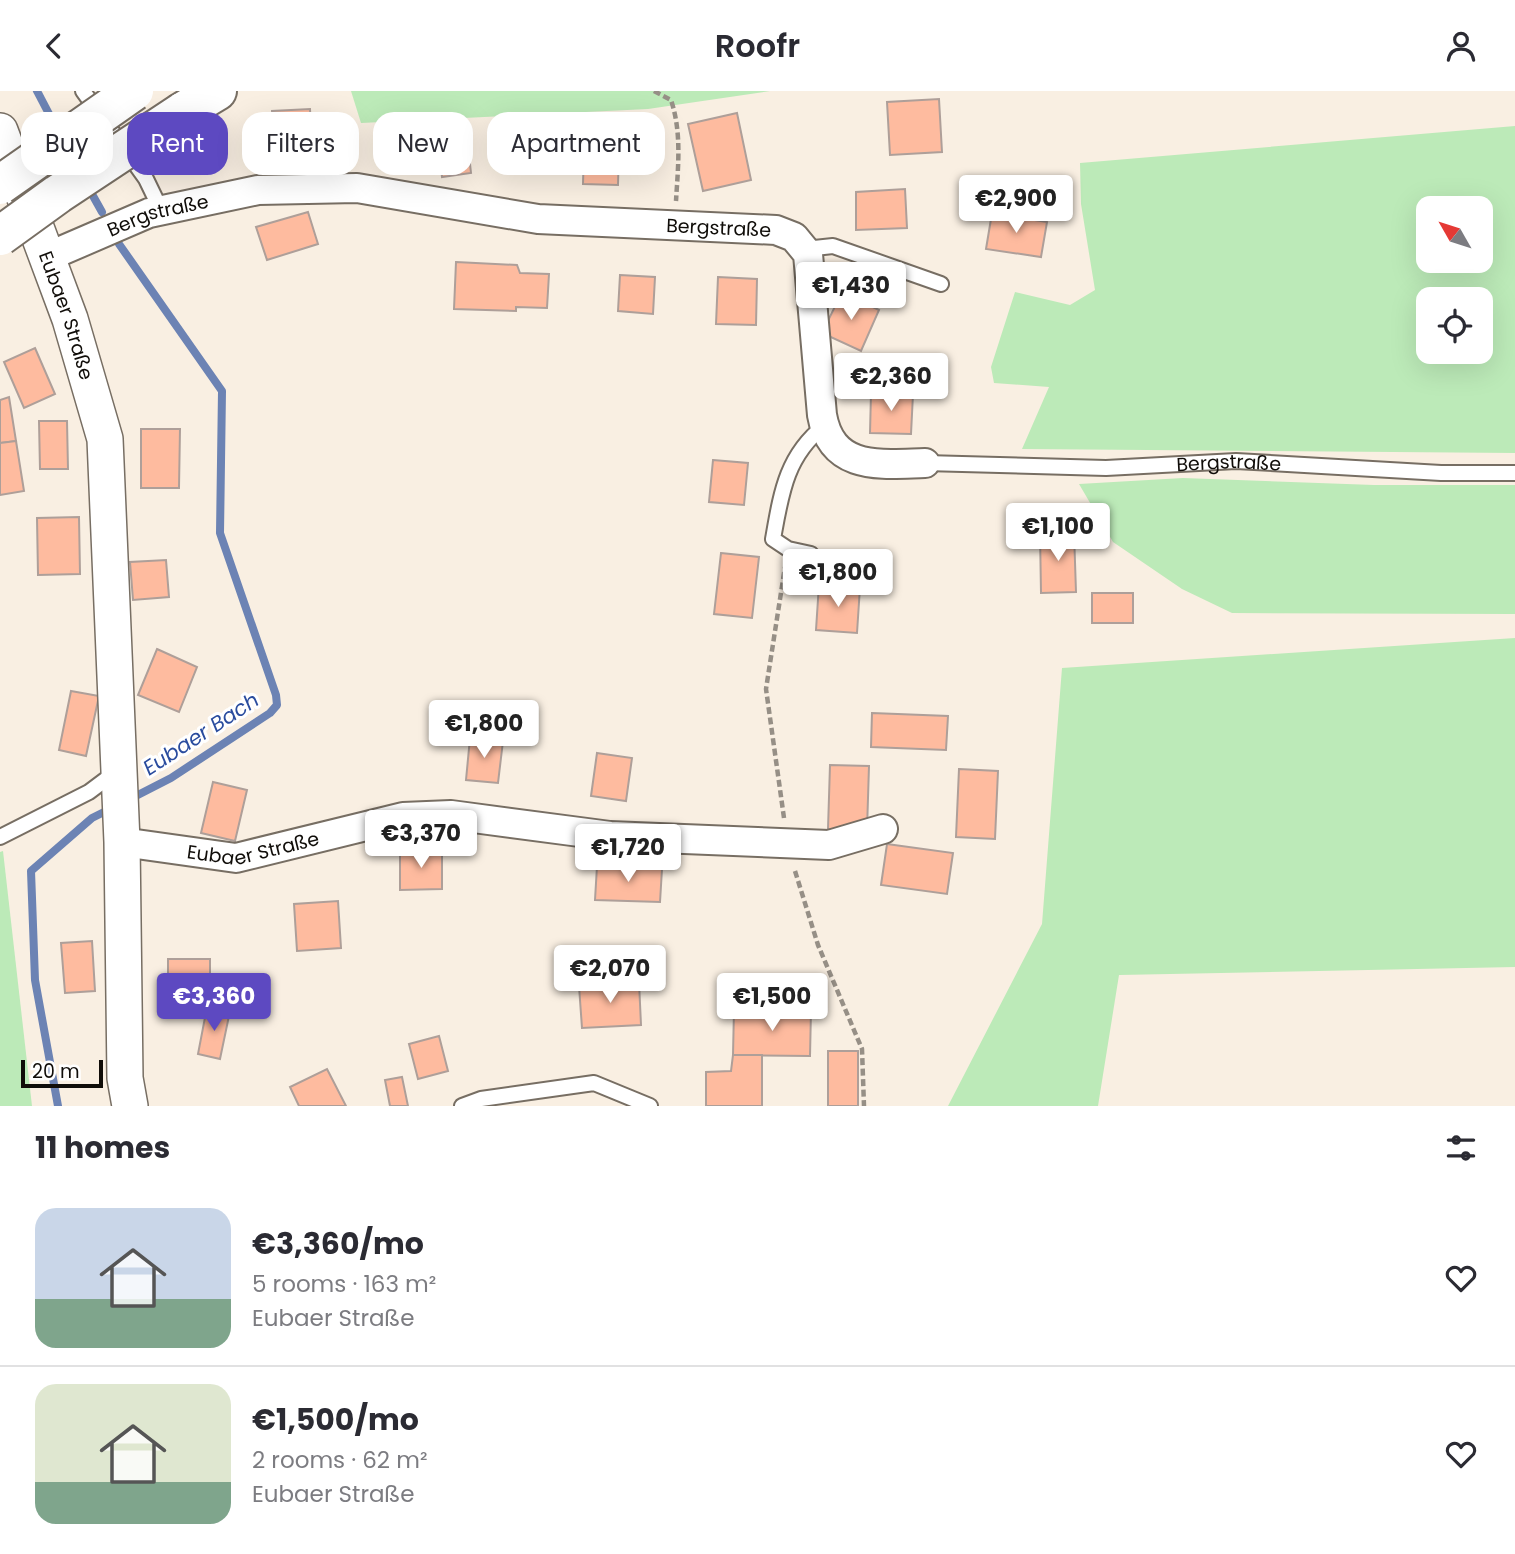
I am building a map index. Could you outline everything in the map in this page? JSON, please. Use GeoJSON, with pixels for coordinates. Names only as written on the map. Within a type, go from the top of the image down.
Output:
{"type":"FeatureCollection","features":[{"type":"Feature","properties":{"kind":"main road"},"geometry":{"type":"LineString","coordinates":[[0,185],[134,91]]}},
{"type":"Feature","properties":{"kind":"main road"},"geometry":{"type":"LineString","coordinates":[[0,236],[58,194],[217,91]]}},
{"type":"Feature","properties":{"kind":"street","name":"Eubaer Straße"},"geometry":{"type":"LineString","coordinates":[[0,131],[70,319],[105,439],[121,803],[125,1078],[130,1106]]}},
{"type":"Feature","properties":{"kind":"street","name":"Bergstraße"},"geometry":{"type":"LineString","coordinates":[[47,257],[160,210],[258,190],[356,188],[538,219],[776,230],[794,237],[805,249]]}},
{"type":"Feature","properties":{"kind":"street"},"geometry":{"type":"LineString","coordinates":[[805,249],[809,259],[824,426]]}},
{"type":"Feature","properties":{"kind":"street","name":"Bergstraße"},"geometry":{"type":"LineString","coordinates":[[824,426],[833,443],[844,454],[858,461],[876,464],[925,463]]}},
{"type":"Feature","properties":{"kind":"street","name":"Eubaer Straße"},"geometry":{"type":"LineString","coordinates":[[121,803],[236,858],[404,817],[451,815],[610,836],[830,845],[883,829]]}},
{"type":"Feature","properties":{"kind":"lane"},"geometry":{"type":"LineString","coordinates":[[83,91],[146,179],[160,210]]}},
{"type":"Feature","properties":{"kind":"lane"},"geometry":{"type":"LineString","coordinates":[[805,249],[833,246],[941,284]]}},
{"type":"Feature","properties":{"kind":"lane"},"geometry":{"type":"LineString","coordinates":[[811,554],[788,549],[773,539],[782,489],[799,451],[810,437],[824,426]]}},
{"type":"Feature","properties":{"kind":"lane","name":"Bergstraße"},"geometry":{"type":"LineString","coordinates":[[925,463],[1107,468],[1236,461],[1441,473],[1515,473]]}},
{"type":"Feature","properties":{"kind":"lane"},"geometry":{"type":"LineString","coordinates":[[0,837],[89,792],[121,803]]}},
{"type":"Feature","properties":{"kind":"lane"},"geometry":{"type":"LineString","coordinates":[[0,824],[26,824]]}},
{"type":"Feature","properties":{"kind":"lane"},"geometry":{"type":"LineString","coordinates":[[462,1106],[488,1097],[594,1083],[650,1106]]}},
{"type":"Feature","properties":{"kind":"path"},"geometry":{"type":"LineString","coordinates":[[654,91],[671,100],[677,117],[679,141],[674,225]]}},
{"type":"Feature","properties":{"kind":"green space"},"geometry":{"type":"Polygon","coordinates":[[[351,91],[770,91],[648,109],[487,112],[487,117],[473,118],[473,112],[373,112],[373,122],[361,123],[351,91]]]}},
{"type":"Feature","properties":{"kind":"green space"},"geometry":{"type":"Polygon","coordinates":[[[1515,126],[1515,453],[1022,449],[1049,387],[994,383],[991,367],[1015,292],[1070,305],[1095,290],[1081,204],[1080,163],[1515,126]]]}},
{"type":"Feature","properties":{"kind":"green space"},"geometry":{"type":"Polygon","coordinates":[[[1183,478],[1374,485],[1515,485],[1515,614],[1232,613],[1182,589],[1113,542],[1079,484],[1183,478]]]}},
{"type":"Feature","properties":{"kind":"green space"},"geometry":{"type":"Polygon","coordinates":[[[1515,638],[1515,967],[1119,975],[1098,1106],[948,1106],[1042,924],[1062,668],[1515,638]]]}},
{"type":"Feature","properties":{"kind":"green space"},"geometry":{"type":"Polygon","coordinates":[[[3,851],[32,1106],[0,1106],[0,852],[3,851]]]}},
{"type":"Feature","properties":{"kind":"building"},"geometry":{"type":"Polygon","coordinates":[[[939,99],[942,152],[890,155],[887,102],[939,99]]]}},
{"type":"Feature","properties":{"kind":"building"},"geometry":{"type":"Polygon","coordinates":[[[310,109],[310,112],[272,112],[310,109]]]}},
{"type":"Feature","properties":{"kind":"building"},"geometry":{"type":"Polygon","coordinates":[[[737,113],[751,180],[703,191],[688,124],[737,113]]]}},
{"type":"Feature","properties":{"kind":"building"},"geometry":{"type":"Polygon","coordinates":[[[583,175],[618,175],[618,185],[583,184],[583,175]]]}},
{"type":"Feature","properties":{"kind":"building"},"geometry":{"type":"Polygon","coordinates":[[[905,189],[907,228],[856,230],[856,192],[905,189]]]}},
{"type":"Feature","properties":{"kind":"building"},"geometry":{"type":"Polygon","coordinates":[[[308,212],[318,244],[267,260],[256,227],[308,212]]]}},
{"type":"Feature","properties":{"kind":"building"},"geometry":{"type":"Polygon","coordinates":[[[992,213],[1047,222],[1041,257],[986,249],[992,213]]]}},
{"type":"Feature","properties":{"kind":"building"},"geometry":{"type":"Polygon","coordinates":[[[456,262],[517,265],[520,273],[549,274],[547,308],[516,307],[516,311],[454,309],[456,262]]]}},
{"type":"Feature","properties":{"kind":"building"},"geometry":{"type":"Polygon","coordinates":[[[620,275],[655,277],[653,314],[618,311],[620,275]]]}},
{"type":"Feature","properties":{"kind":"building"},"geometry":{"type":"Polygon","coordinates":[[[718,277],[757,279],[756,325],[716,324],[718,277]]]}},
{"type":"Feature","properties":{"kind":"building"},"geometry":{"type":"Polygon","coordinates":[[[842,292],[879,310],[861,351],[822,333],[842,292]]]}},
{"type":"Feature","properties":{"kind":"building"},"geometry":{"type":"Polygon","coordinates":[[[35,348],[55,394],[24,408],[4,362],[35,348]]]}},
{"type":"Feature","properties":{"kind":"building"},"geometry":{"type":"Polygon","coordinates":[[[871,393],[913,394],[911,434],[870,433],[871,393]]]}},
{"type":"Feature","properties":{"kind":"building"},"geometry":{"type":"Polygon","coordinates":[[[9,397],[16,441],[0,443],[0,400],[9,397]]]}},
{"type":"Feature","properties":{"kind":"building"},"geometry":{"type":"Polygon","coordinates":[[[39,421],[67,421],[68,469],[40,469],[39,421]]]}},
{"type":"Feature","properties":{"kind":"building"},"geometry":{"type":"Polygon","coordinates":[[[141,429],[180,429],[179,488],[141,488],[141,429]]]}},
{"type":"Feature","properties":{"kind":"building"},"geometry":{"type":"Polygon","coordinates":[[[16,441],[24,491],[0,495],[0,443],[16,441]]]}},
{"type":"Feature","properties":{"kind":"building"},"geometry":{"type":"Polygon","coordinates":[[[713,460],[748,463],[744,505],[709,502],[713,460]]]}},
{"type":"Feature","properties":{"kind":"building"},"geometry":{"type":"Polygon","coordinates":[[[79,517],[80,574],[38,575],[37,518],[79,517]]]}},
{"type":"Feature","properties":{"kind":"building"},"geometry":{"type":"Polygon","coordinates":[[[1074,532],[1076,592],[1041,593],[1040,533],[1074,532]]]}},
{"type":"Feature","properties":{"kind":"building"},"geometry":{"type":"Polygon","coordinates":[[[721,553],[759,557],[752,618],[714,614],[721,553]]]}},
{"type":"Feature","properties":{"kind":"building"},"geometry":{"type":"Polygon","coordinates":[[[166,560],[169,597],[133,600],[130,562],[166,560]]]}},
{"type":"Feature","properties":{"kind":"building"},"geometry":{"type":"Polygon","coordinates":[[[819,584],[860,587],[857,633],[816,630],[819,584]]]}},
{"type":"Feature","properties":{"kind":"building"},"geometry":{"type":"Polygon","coordinates":[[[1092,593],[1133,593],[1133,623],[1092,623],[1092,593]]]}},
{"type":"Feature","properties":{"kind":"building"},"geometry":{"type":"Polygon","coordinates":[[[157,649],[197,667],[179,712],[138,695],[157,649]]]}},
{"type":"Feature","properties":{"kind":"building"},"geometry":{"type":"Polygon","coordinates":[[[71,691],[99,696],[86,756],[59,750],[71,691]]]}},
{"type":"Feature","properties":{"kind":"building"},"geometry":{"type":"Polygon","coordinates":[[[872,713],[948,716],[946,750],[871,747],[872,713]]]}},
{"type":"Feature","properties":{"kind":"building"},"geometry":{"type":"Polygon","coordinates":[[[470,738],[503,741],[498,783],[466,780],[470,738]]]}},
{"type":"Feature","properties":{"kind":"building"},"geometry":{"type":"Polygon","coordinates":[[[597,753],[632,758],[626,801],[591,796],[597,753]]]}},
{"type":"Feature","properties":{"kind":"building"},"geometry":{"type":"Polygon","coordinates":[[[830,765],[869,766],[867,830],[828,829],[830,765]]]}},
{"type":"Feature","properties":{"kind":"building"},"geometry":{"type":"Polygon","coordinates":[[[959,769],[998,771],[995,839],[956,837],[959,769]]]}},
{"type":"Feature","properties":{"kind":"building"},"geometry":{"type":"Polygon","coordinates":[[[213,782],[247,790],[235,841],[201,833],[213,782]]]}},
{"type":"Feature","properties":{"kind":"building"},"geometry":{"type":"Polygon","coordinates":[[[887,844],[953,853],[947,894],[881,885],[887,844]]]}},
{"type":"Feature","properties":{"kind":"building"},"geometry":{"type":"Polygon","coordinates":[[[400,850],[442,850],[442,889],[400,890],[400,850]]]}},
{"type":"Feature","properties":{"kind":"building"},"geometry":{"type":"Polygon","coordinates":[[[597,866],[662,869],[660,902],[595,900],[597,866]]]}},
{"type":"Feature","properties":{"kind":"building"},"geometry":{"type":"Polygon","coordinates":[[[338,901],[341,948],[297,951],[294,904],[338,901]]]}},
{"type":"Feature","properties":{"kind":"building"},"geometry":{"type":"Polygon","coordinates":[[[92,941],[95,991],[65,993],[61,943],[92,941]]]}},
{"type":"Feature","properties":{"kind":"building"},"geometry":{"type":"Polygon","coordinates":[[[168,959],[210,959],[210,996],[168,996],[168,959]]]}},
{"type":"Feature","properties":{"kind":"building"},"geometry":{"type":"Polygon","coordinates":[[[639,982],[641,1025],[582,1028],[579,986],[639,982]]]}},
{"type":"Feature","properties":{"kind":"building"},"geometry":{"type":"Polygon","coordinates":[[[207,1007],[230,1011],[220,1059],[198,1054],[207,1007]]]}},
{"type":"Feature","properties":{"kind":"building"},"geometry":{"type":"Polygon","coordinates":[[[734,1009],[811,1010],[810,1056],[733,1055],[734,1009]]]}},
{"type":"Feature","properties":{"kind":"building"},"geometry":{"type":"Polygon","coordinates":[[[439,1036],[448,1071],[418,1079],[409,1044],[439,1036]]]}},
{"type":"Feature","properties":{"kind":"building"},"geometry":{"type":"Polygon","coordinates":[[[828,1051],[858,1051],[858,1106],[828,1106],[828,1051]]]}},
{"type":"Feature","properties":{"kind":"building"},"geometry":{"type":"Polygon","coordinates":[[[733,1055],[762,1055],[762,1106],[706,1106],[706,1072],[731,1071],[733,1055]]]}},
{"type":"Feature","properties":{"kind":"building"},"geometry":{"type":"Polygon","coordinates":[[[327,1069],[346,1106],[299,1106],[290,1087],[327,1069]]]}},
{"type":"Feature","properties":{"kind":"building"},"geometry":{"type":"Polygon","coordinates":[[[402,1077],[408,1106],[390,1106],[385,1080],[402,1077]]]}},
{"type":"Feature","properties":{"kind":"waterway","name":"Eubaer Bach"},"geometry":{"type":"LineString","coordinates":[[37,91],[48,112]]}},
{"type":"Feature","properties":{"kind":"waterway","name":"Eubaer Bach"},"geometry":{"type":"LineString","coordinates":[[88,187],[102,212]]}},
{"type":"Feature","properties":{"kind":"waterway","name":"Eubaer Bach"},"geometry":{"type":"LineString","coordinates":[[119,244],[222,391],[220,533],[276,695],[277,705],[270,713],[171,778],[130,799]]}},
{"type":"Feature","properties":{"kind":"waterway","name":"Eubaer Bach"},"geometry":{"type":"LineString","coordinates":[[58,1106],[35,980],[31,871],[92,818],[112,808]]}}]}
